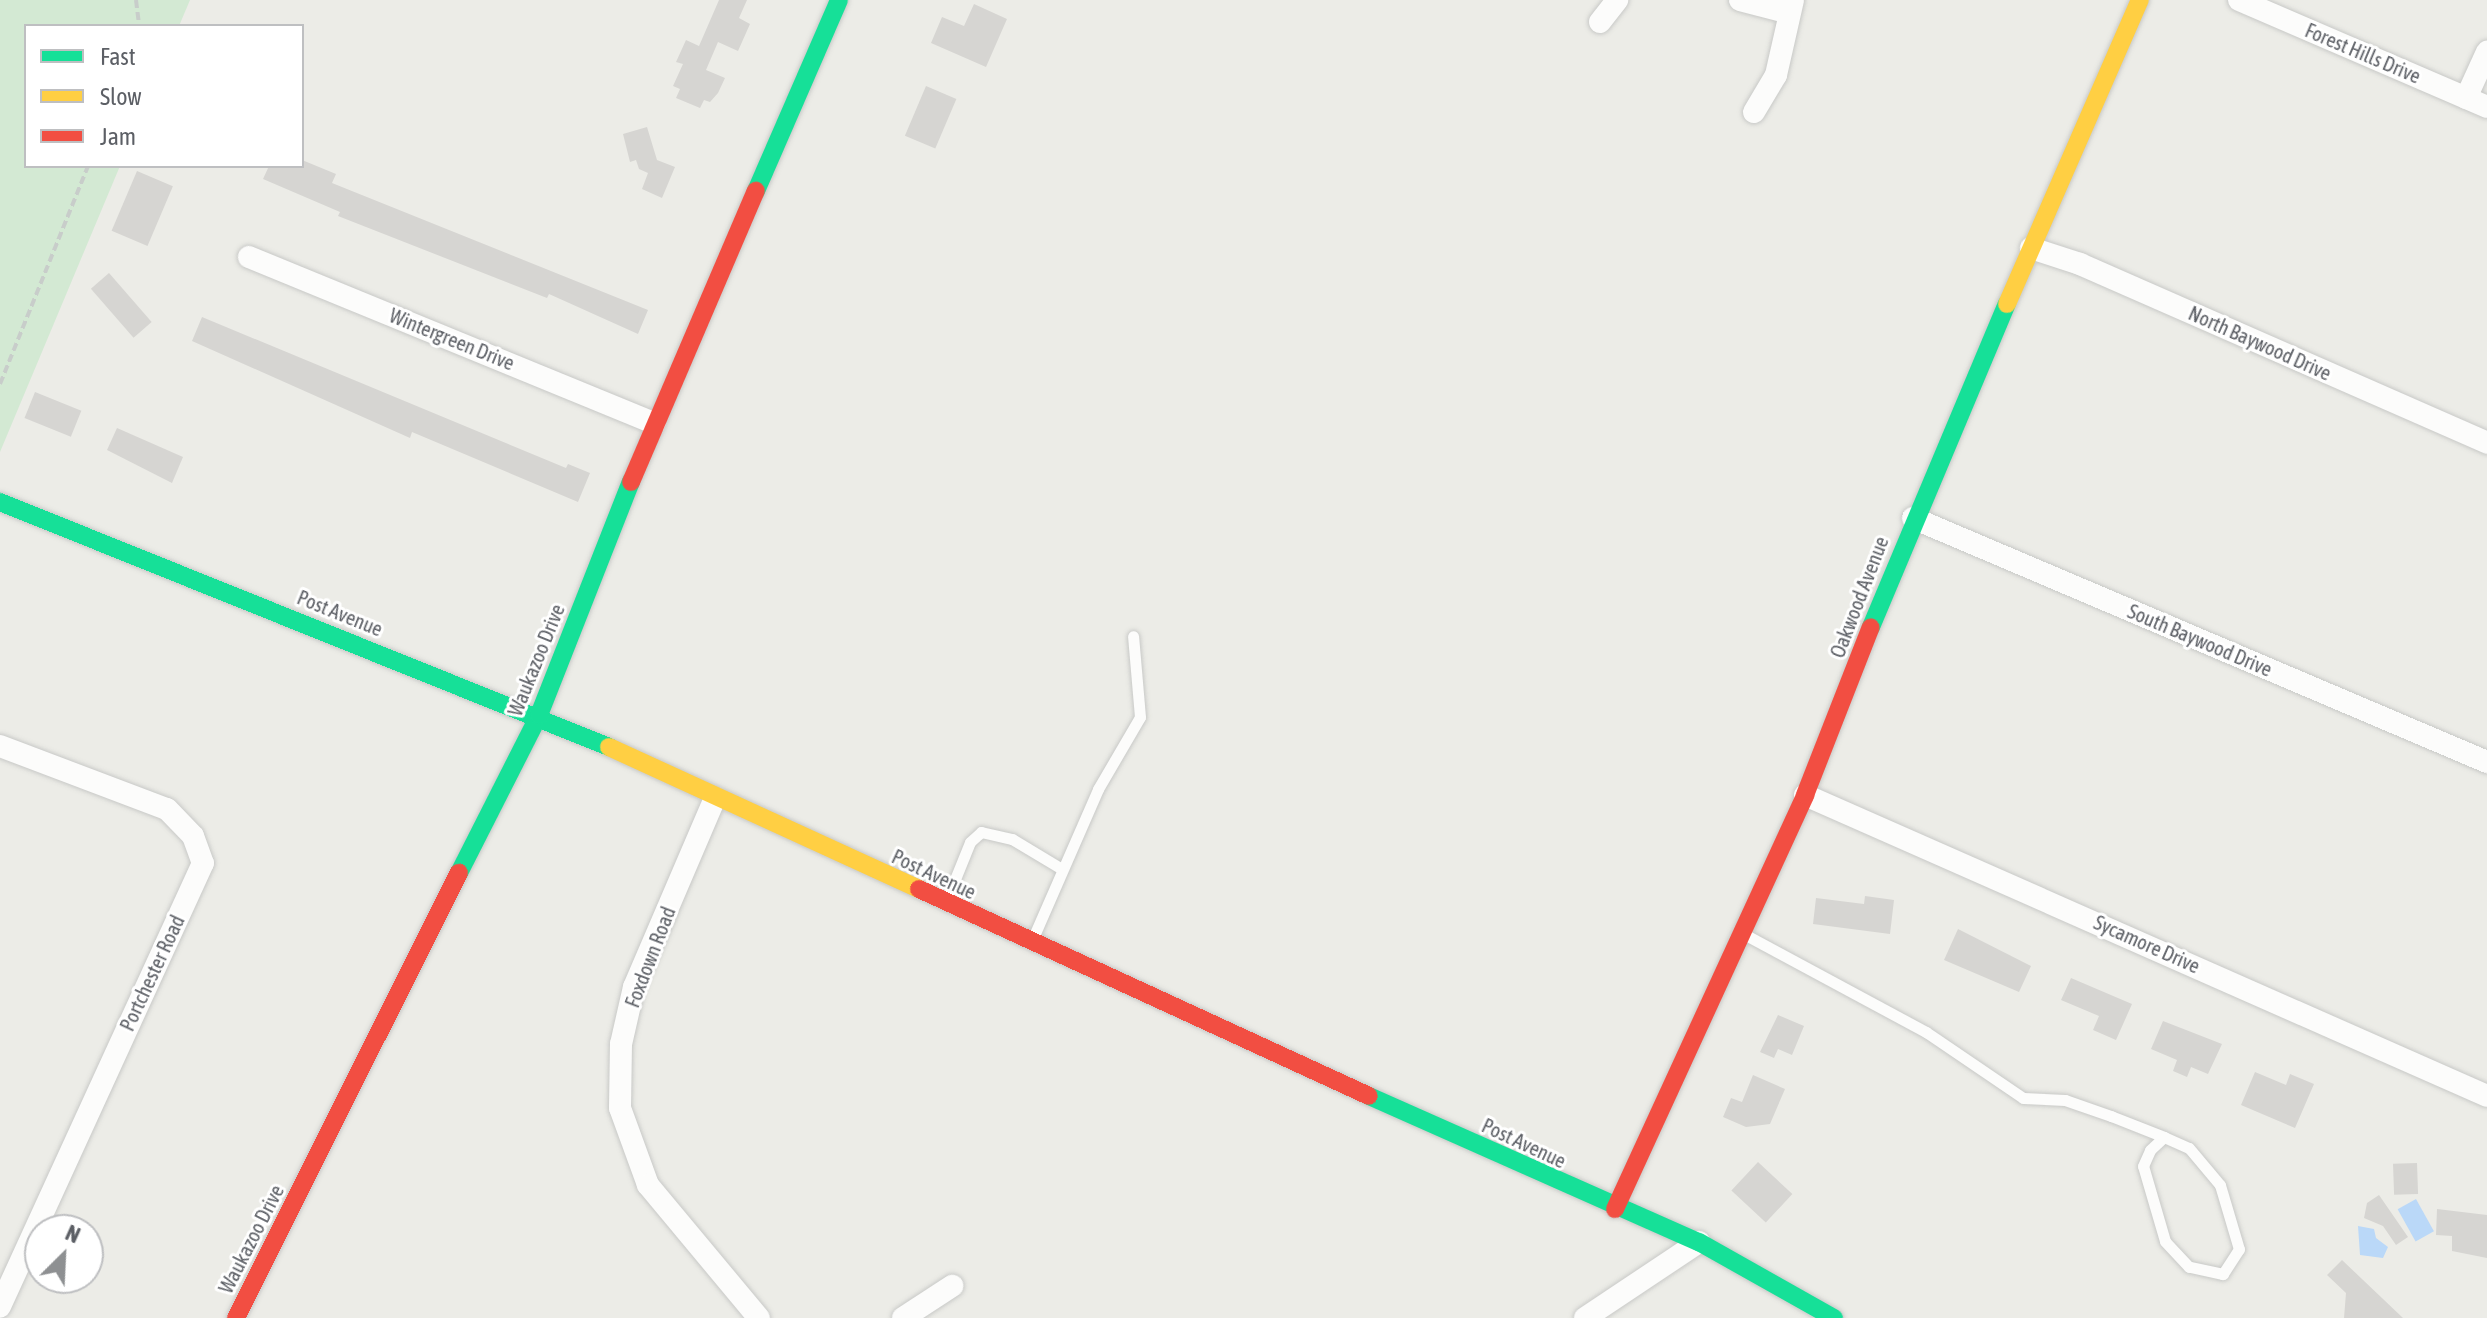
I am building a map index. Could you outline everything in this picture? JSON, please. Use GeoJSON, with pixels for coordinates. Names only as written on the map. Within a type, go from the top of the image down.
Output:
{"type":"FeatureCollection","features":[{"type":"Feature","properties":{"kind":"street","name":"Waukazoo Drive"},"geometry":{"type":"LineString","coordinates":[[236,1318],[539,715],[654,423],[839,0]]}},
{"type":"Feature","properties":{"kind":"street"},"geometry":{"type":"LineString","coordinates":[[1600,22],[1617,0]]}},
{"type":"Feature","properties":{"kind":"street"},"geometry":{"type":"LineString","coordinates":[[1740,0],[1790,6],[1776,75],[1754,112]]}},
{"type":"Feature","properties":{"kind":"street","name":"Oakwood Avenue"},"geometry":{"type":"LineString","coordinates":[[1615,1209],[1805,795],[1913,518],[2140,0]]}},
{"type":"Feature","properties":{"kind":"street","name":"Forest Hills Drive"},"geometry":{"type":"LineString","coordinates":[[2239,0],[2477,102]]}},
{"type":"Feature","properties":{"kind":"street"},"geometry":{"type":"LineString","coordinates":[[2477,102],[2487,52]]}},
{"type":"Feature","properties":{"kind":"street","name":"North Baywood Drive"},"geometry":{"type":"LineString","coordinates":[[2031,248],[2080,264],[2487,443]]}},
{"type":"Feature","properties":{"kind":"street","name":"Wintergreen Drive"},"geometry":{"type":"LineString","coordinates":[[249,257],[654,423]]}},
{"type":"Feature","properties":{"kind":"street","name":"Post Avenue"},"geometry":{"type":"LineString","coordinates":[[0,502],[539,715],[1615,1209],[1699,1242],[1834,1318]]}},
{"type":"Feature","properties":{"kind":"street","name":"South Baywood Drive"},"geometry":{"type":"LineString","coordinates":[[1913,518],[2487,762]]}},
{"type":"Feature","properties":{"kind":"street","name":"Portchester Road"},"geometry":{"type":"LineString","coordinates":[[0,746],[167,809],[193,836],[203,863],[0,1307]]}},
{"type":"Feature","properties":{"kind":"street","name":"Sycamore Drive"},"geometry":{"type":"LineString","coordinates":[[1805,795],[2487,1096]]}},
{"type":"Feature","properties":{"kind":"street","name":"Foxdown Road"},"geometry":{"type":"LineString","coordinates":[[715,798],[634,987],[621,1044],[620,1108],[648,1185],[759,1318]]}},
{"type":"Feature","properties":{"kind":"street"},"geometry":{"type":"LineString","coordinates":[[1585,1318],[1699,1242]]}},
{"type":"Feature","properties":{"kind":"street"},"geometry":{"type":"LineString","coordinates":[[903,1318],[952,1286]]}},
{"type":"Feature","properties":{"kind":"lane"},"geometry":{"type":"LineString","coordinates":[[1031,942],[1098,789],[1140,717],[1133,636]]}},
{"type":"Feature","properties":{"kind":"lane"},"geometry":{"type":"LineString","coordinates":[[945,903],[970,842],[981,832],[1012,839],[1062,869]]}},
{"type":"Feature","properties":{"kind":"lane"},"geometry":{"type":"LineString","coordinates":[[1742,933],[1926,1032],[2023,1098],[2065,1100],[2164,1137],[2189,1148],[2220,1185],[2239,1249],[2223,1274],[2189,1267],[2165,1241],[2143,1166],[2150,1150],[2164,1137]]}},
{"type":"Feature","properties":{"kind":"path"},"geometry":{"type":"LineString","coordinates":[[136,0],[139,24]]}},
{"type":"Feature","properties":{"kind":"path"},"geometry":{"type":"LineString","coordinates":[[0,384],[87,168]]}},
{"type":"Feature","properties":{"kind":"green space"},"geometry":{"type":"Polygon","coordinates":[[[0,0],[190,0],[180,24],[24,24],[24,168],[119,168],[0,452],[0,0]]]}},
{"type":"Feature","properties":{"kind":"water"},"geometry":{"type":"Polygon","coordinates":[[[2416,1199],[2434,1231],[2416,1242],[2398,1209],[2416,1199]]]}},
{"type":"Feature","properties":{"kind":"water"},"geometry":{"type":"Polygon","coordinates":[[[2358,1226],[2374,1229],[2376,1238],[2388,1247],[2383,1258],[2360,1255],[2358,1226]]]}},
{"type":"Feature","properties":{"kind":"building"},"geometry":{"type":"Polygon","coordinates":[[[719,0],[747,0],[739,18],[750,24],[738,51],[718,42],[706,70],[725,78],[718,93],[710,102],[704,100],[700,108],[676,98],[680,89],[673,86],[683,64],[676,62],[686,40],[699,46],[719,0]]]}},
{"type":"Feature","properties":{"kind":"building"},"geometry":{"type":"Polygon","coordinates":[[[974,4],[1007,19],[986,67],[931,43],[942,17],[964,26],[974,4]]]}},
{"type":"Feature","properties":{"kind":"building"},"geometry":{"type":"Polygon","coordinates":[[[926,86],[956,99],[935,149],[905,136],[926,86]]]}},
{"type":"Feature","properties":{"kind":"building"},"geometry":{"type":"Polygon","coordinates":[[[647,127],[657,160],[675,167],[662,198],[642,189],[648,173],[639,169],[636,160],[630,162],[623,134],[647,127]]]}},
{"type":"Feature","properties":{"kind":"building"},"geometry":{"type":"Polygon","coordinates":[[[304,161],[336,174],[332,183],[648,310],[638,334],[549,294],[547,298],[338,216],[340,212],[263,179],[268,168],[304,168],[304,161]]]}},
{"type":"Feature","properties":{"kind":"building"},"geometry":{"type":"Polygon","coordinates":[[[137,171],[173,186],[148,246],[112,231],[137,171]]]}},
{"type":"Feature","properties":{"kind":"building"},"geometry":{"type":"Polygon","coordinates":[[[109,273],[152,322],[134,338],[91,289],[109,273]]]}},
{"type":"Feature","properties":{"kind":"building"},"geometry":{"type":"Polygon","coordinates":[[[202,317],[566,468],[568,464],[590,473],[578,502],[412,432],[410,438],[192,341],[202,317]]]}},
{"type":"Feature","properties":{"kind":"building"},"geometry":{"type":"Polygon","coordinates":[[[35,392],[81,411],[71,437],[25,418],[35,392]]]}},
{"type":"Feature","properties":{"kind":"building"},"geometry":{"type":"Polygon","coordinates":[[[117,428],[183,457],[172,483],[107,450],[117,428]]]}},
{"type":"Feature","properties":{"kind":"building"},"geometry":{"type":"Polygon","coordinates":[[[1865,896],[1894,900],[1890,934],[1813,924],[1816,898],[1864,904],[1865,896]]]}},
{"type":"Feature","properties":{"kind":"building"},"geometry":{"type":"Polygon","coordinates":[[[1958,929],[2031,966],[2019,992],[1944,960],[1958,929]]]}},
{"type":"Feature","properties":{"kind":"building"},"geometry":{"type":"Polygon","coordinates":[[[2071,978],[2132,1004],[2116,1040],[2093,1030],[2099,1016],[2061,1000],[2071,978]]]}},
{"type":"Feature","properties":{"kind":"building"},"geometry":{"type":"Polygon","coordinates":[[[1778,1015],[1804,1026],[1792,1055],[1778,1049],[1774,1058],[1760,1052],[1778,1015]]]}},
{"type":"Feature","properties":{"kind":"building"},"geometry":{"type":"Polygon","coordinates":[[[2163,1021],[2222,1044],[2208,1074],[2191,1067],[2187,1077],[2173,1071],[2177,1060],[2151,1049],[2163,1021]]]}},
{"type":"Feature","properties":{"kind":"building"},"geometry":{"type":"Polygon","coordinates":[[[2255,1072],[2286,1085],[2290,1074],[2314,1084],[2295,1128],[2241,1105],[2255,1072]]]}},
{"type":"Feature","properties":{"kind":"building"},"geometry":{"type":"Polygon","coordinates":[[[1753,1075],[1785,1089],[1770,1124],[1746,1127],[1723,1117],[1731,1098],[1742,1102],[1753,1075]]]}},
{"type":"Feature","properties":{"kind":"building"},"geometry":{"type":"Polygon","coordinates":[[[1758,1162],[1792,1194],[1766,1223],[1731,1191],[1758,1162]]]}},
{"type":"Feature","properties":{"kind":"building"},"geometry":{"type":"Polygon","coordinates":[[[2417,1163],[2418,1194],[2394,1195],[2393,1164],[2417,1163]]]}},
{"type":"Feature","properties":{"kind":"building"},"geometry":{"type":"Polygon","coordinates":[[[2379,1195],[2408,1237],[2396,1245],[2383,1226],[2364,1218],[2367,1203],[2379,1195]]]}},
{"type":"Feature","properties":{"kind":"building"},"geometry":{"type":"Polygon","coordinates":[[[2437,1209],[2487,1215],[2487,1258],[2452,1251],[2452,1236],[2436,1235],[2437,1209]]]}},
{"type":"Feature","properties":{"kind":"building"},"geometry":{"type":"Polygon","coordinates":[[[2342,1260],[2403,1318],[2344,1318],[2346,1293],[2327,1275],[2342,1260]]]}},
{"type":"Feature","properties":{"kind":"traffic: fast"},"geometry":{"type":"LineString","coordinates":[[756,191],[839,0]]}},
{"type":"Feature","properties":{"kind":"traffic: fast"},"geometry":{"type":"LineString","coordinates":[[1871,627],[2007,304]]}},
{"type":"Feature","properties":{"kind":"traffic: fast"},"geometry":{"type":"LineString","coordinates":[[459,873],[539,715],[631,482]]}},
{"type":"Feature","properties":{"kind":"traffic: fast"},"geometry":{"type":"LineString","coordinates":[[0,502],[609,747]]}},
{"type":"Feature","properties":{"kind":"traffic: fast"},"geometry":{"type":"LineString","coordinates":[[1369,1096],[1699,1242],[1834,1318]]}},
{"type":"Feature","properties":{"kind":"traffic: slow"},"geometry":{"type":"LineString","coordinates":[[2007,304],[2140,0]]}},
{"type":"Feature","properties":{"kind":"traffic: slow"},"geometry":{"type":"LineString","coordinates":[[609,747],[919,889]]}},
{"type":"Feature","properties":{"kind":"traffic: jam"},"geometry":{"type":"LineString","coordinates":[[631,482],[756,191]]}},
{"type":"Feature","properties":{"kind":"traffic: jam"},"geometry":{"type":"LineString","coordinates":[[1615,1209],[1805,795],[1871,627]]}},
{"type":"Feature","properties":{"kind":"traffic: jam"},"geometry":{"type":"LineString","coordinates":[[236,1318],[459,873]]}},
{"type":"Feature","properties":{"kind":"traffic: jam"},"geometry":{"type":"LineString","coordinates":[[919,889],[1369,1096]]}}]}
